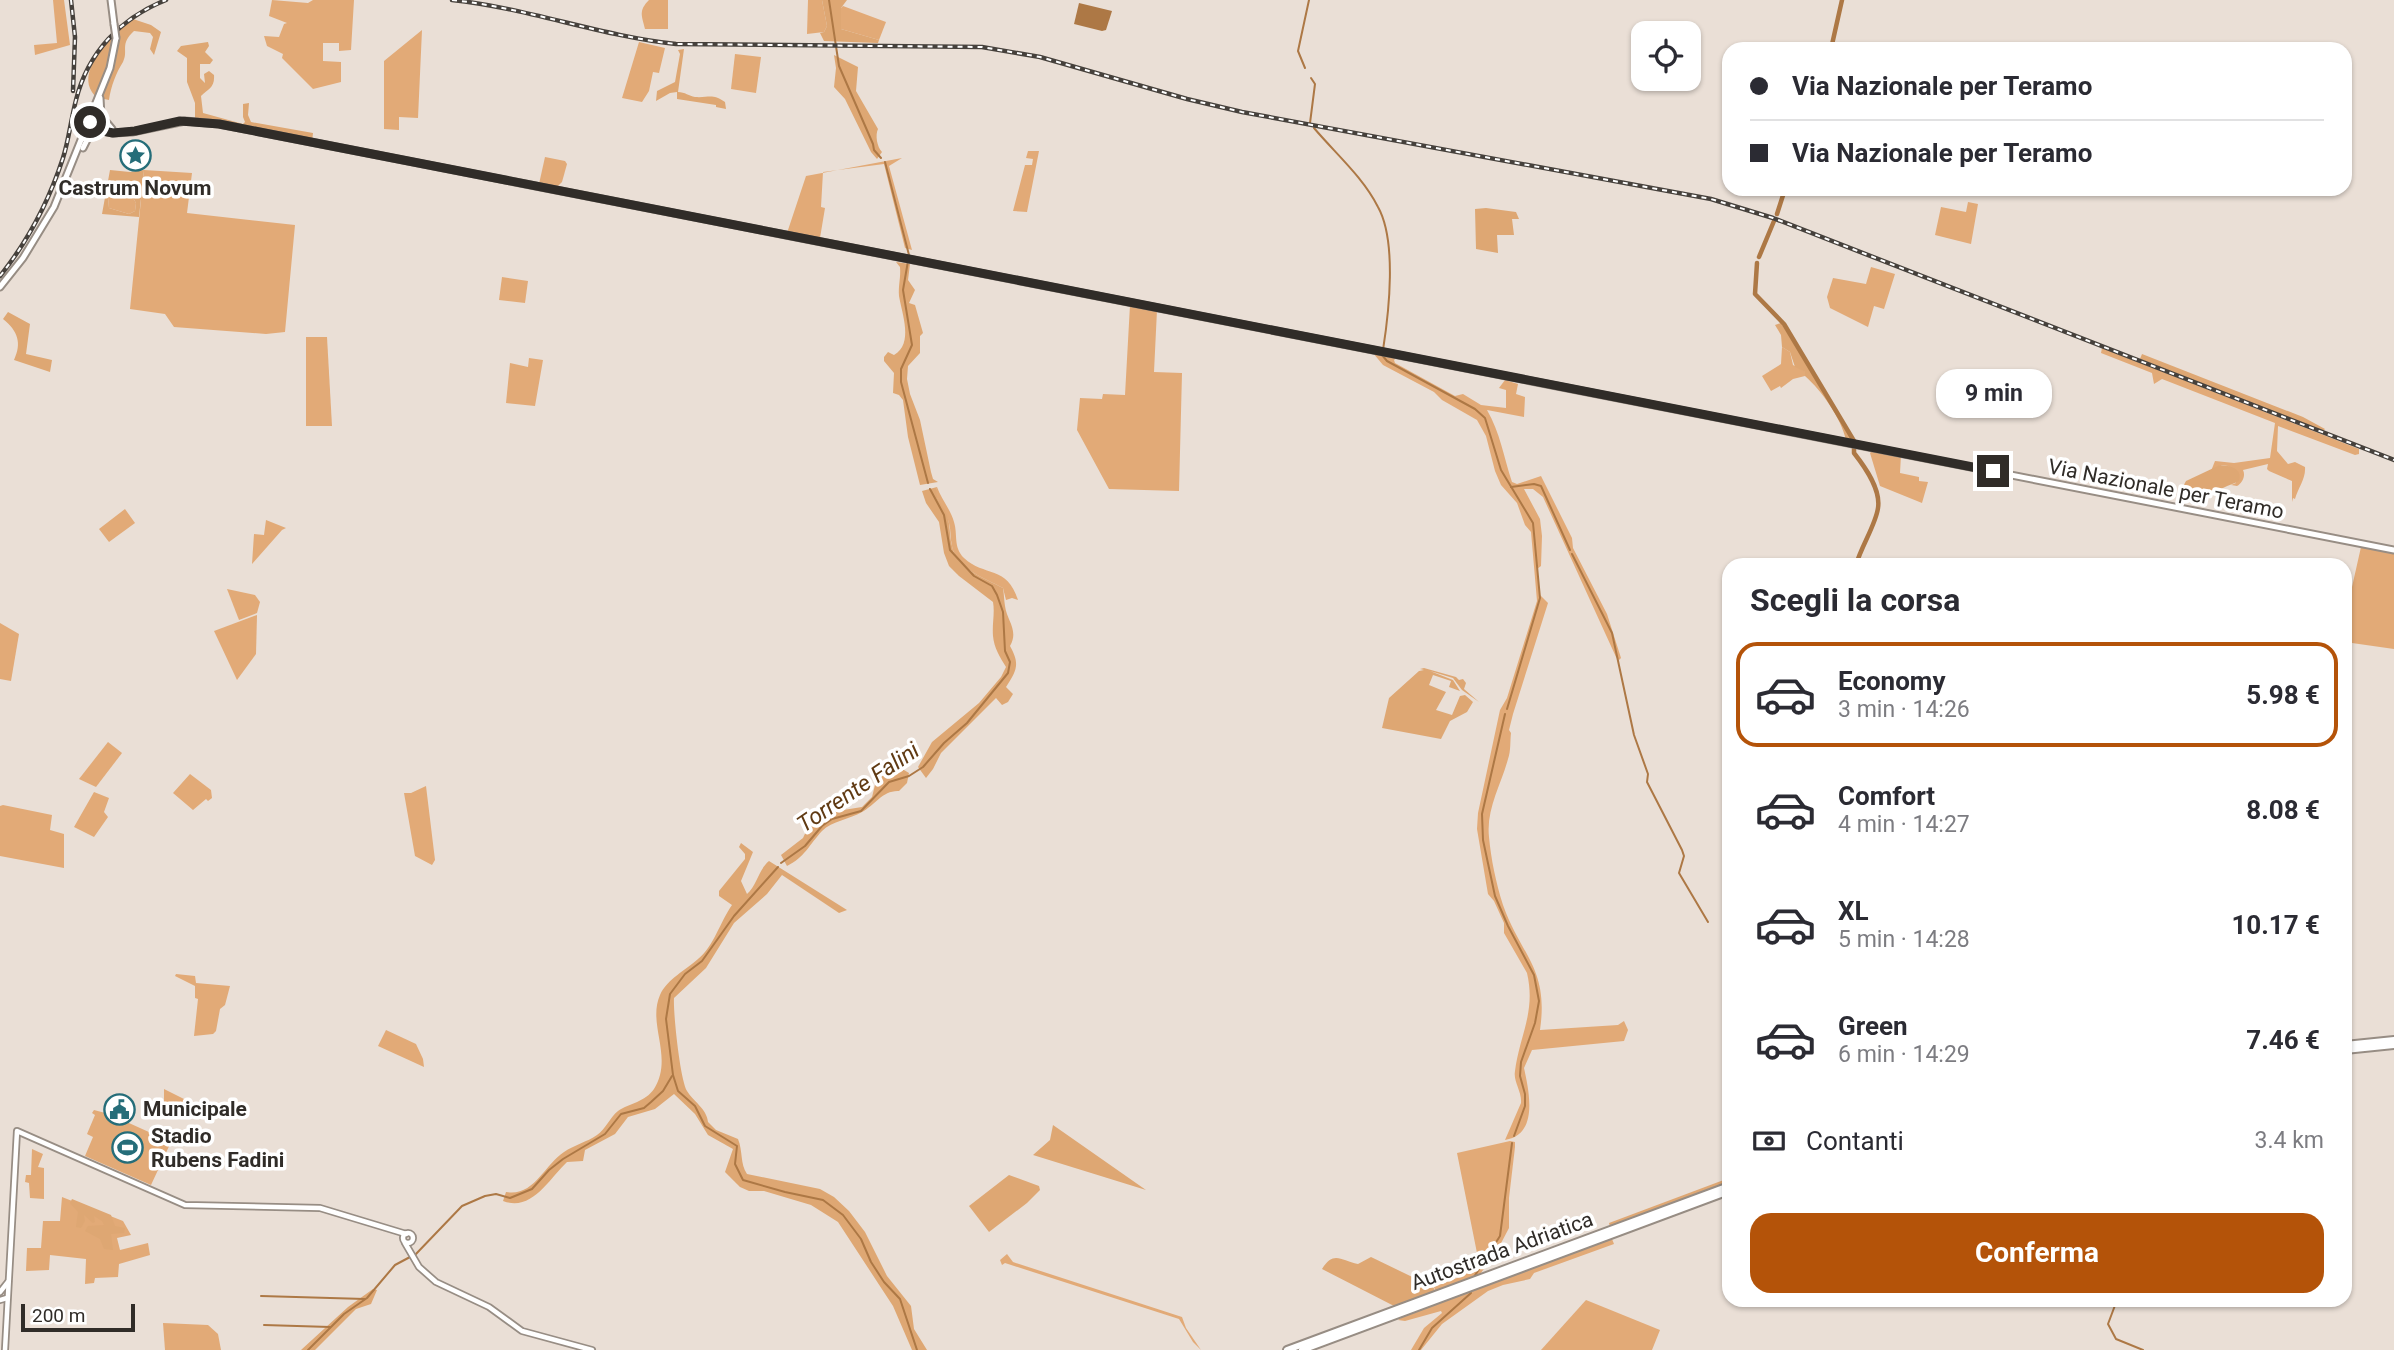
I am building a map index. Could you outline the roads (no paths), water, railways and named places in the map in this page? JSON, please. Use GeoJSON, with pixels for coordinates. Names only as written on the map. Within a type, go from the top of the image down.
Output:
{"type":"FeatureCollection","features":[{"type":"Feature","properties":{"kind":"highway"},"geometry":{"type":"LineString","coordinates":[[2352,1046],[2394,1042]]}},
{"type":"Feature","properties":{"kind":"highway","name":"Autostrada Adriatica"},"geometry":{"type":"LineString","coordinates":[[1287,1350],[1722,1189]]}},
{"type":"Feature","properties":{"kind":"highway","name":"Autostrada Adriatica"},"geometry":{"type":"LineString","coordinates":[[1302,1350],[1722,1194]]}},
{"type":"Feature","properties":{"kind":"main road"},"geometry":{"type":"LineString","coordinates":[[0,287],[48,220],[89,125],[110,68],[116,38],[111,0]]}},
{"type":"Feature","properties":{"kind":"main road"},"geometry":{"type":"LineString","coordinates":[[100,96],[101,116],[115,131]]}},
{"type":"Feature","properties":{"kind":"main road","name":"Via Nazionale per Teramo"},"geometry":{"type":"LineString","coordinates":[[89,125],[103,132],[135,131],[180,121],[204,122],[2394,550]]}},
{"type":"Feature","properties":{"kind":"main road","name":"Via Nazionale per Teramo"},"geometry":{"type":"LineString","coordinates":[[89,125],[115,131]]}},
{"type":"Feature","properties":{"kind":"main road"},"geometry":{"type":"LineString","coordinates":[[76,153],[90,136],[103,132]]}},
{"type":"Feature","properties":{"kind":"main road"},"geometry":{"type":"LineString","coordinates":[[5,1350],[17,1131],[182,1204],[209,1207],[320,1208],[399,1232],[412,1241]]}},
{"type":"Feature","properties":{"kind":"main road"},"geometry":{"type":"LineString","coordinates":[[405,1238],[412,1235],[410,1253]]}},
{"type":"Feature","properties":{"kind":"main road"},"geometry":{"type":"LineString","coordinates":[[405,1238],[410,1253],[432,1279],[489,1307],[522,1331],[592,1350]]}},
{"type":"Feature","properties":{"kind":"main road"},"geometry":{"type":"LineString","coordinates":[[0,1297],[8,1281]]}},
{"type":"Feature","properties":{"kind":"main road"},"geometry":{"type":"LineString","coordinates":[[0,1297],[7,1299]]}},
{"type":"Feature","properties":{"kind":"main road"},"geometry":{"type":"LineString","coordinates":[[0,1297],[7,1299]]}},
{"type":"Feature","properties":{"kind":"waterway","name":"Torrente Falini"},"geometry":{"type":"LineString","coordinates":[[829,0],[839,66],[874,150],[881,158]]}},
{"type":"Feature","properties":{"kind":"waterway"},"geometry":{"type":"LineString","coordinates":[[1305,68],[1298,51],[1309,0]]}},
{"type":"Feature","properties":{"kind":"waterway"},"geometry":{"type":"LineString","coordinates":[[1833,42],[1842,0]]}},
{"type":"Feature","properties":{"kind":"waterway"},"geometry":{"type":"LineString","coordinates":[[1310,123],[1315,84],[1311,78]]}},
{"type":"Feature","properties":{"kind":"waterway"},"geometry":{"type":"LineString","coordinates":[[1314,128],[1365,186],[1384,221],[1388,238],[1390,277],[1383,350]]}},
{"type":"Feature","properties":{"kind":"waterway","name":"Torrente Falini"},"geometry":{"type":"LineString","coordinates":[[885,162],[909,255]]}},
{"type":"Feature","properties":{"kind":"waterway"},"geometry":{"type":"LineString","coordinates":[[1777,214],[1783,196]]}},
{"type":"Feature","properties":{"kind":"waterway"},"geometry":{"type":"LineString","coordinates":[[1759,257],[1774,221]]}},
{"type":"Feature","properties":{"kind":"waterway","name":"Torrente Falini"},"geometry":{"type":"LineString","coordinates":[[908,261],[903,290],[912,345],[901,369],[901,382],[928,483]]}},
{"type":"Feature","properties":{"kind":"waterway"},"geometry":{"type":"LineString","coordinates":[[1757,263],[1755,294],[1784,324],[1854,441],[1854,453],[1875,486],[1877,514],[1859,558]]}},
{"type":"Feature","properties":{"kind":"waterway"},"geometry":{"type":"LineString","coordinates":[[1382,355],[1387,361],[1475,409],[1485,418],[1501,470],[1533,523],[1540,598],[1507,709]]}},
{"type":"Feature","properties":{"kind":"waterway"},"geometry":{"type":"LineString","coordinates":[[1511,487],[1534,484],[1541,486],[1570,550]]}},
{"type":"Feature","properties":{"kind":"waterway","name":"Torrente Falini"},"geometry":{"type":"LineString","coordinates":[[781,863],[805,846],[822,826],[832,819],[861,811],[889,782],[909,776],[923,767],[944,743],[967,723],[1008,673],[1010,662],[1005,651],[1003,612],[997,595],[992,586],[974,576],[950,550],[944,515],[930,489]]}},
{"type":"Feature","properties":{"kind":"waterway"},"geometry":{"type":"LineString","coordinates":[[1572,554],[1612,633],[1634,735],[1648,774],[1647,782],[1684,856],[1679,873],[1708,922]]}},
{"type":"Feature","properties":{"kind":"waterway"},"geometry":{"type":"LineString","coordinates":[[1505,714],[1482,814],[1483,840],[1495,896],[1534,975],[1539,1001],[1535,1023],[1521,1062],[1520,1076],[1525,1106],[1514,1136]]}},
{"type":"Feature","properties":{"kind":"waterway"},"geometry":{"type":"LineString","coordinates":[[778,867],[734,916],[702,961],[685,974],[670,994],[666,1019],[673,1075],[678,1091],[695,1106],[705,1126],[737,1146],[735,1164],[743,1180],[823,1200],[843,1215],[861,1239],[884,1282],[900,1299],[917,1350]]}},
{"type":"Feature","properties":{"kind":"waterway"},"geometry":{"type":"LineString","coordinates":[[415,1255],[462,1206],[485,1196],[496,1194],[510,1198],[532,1189],[563,1159],[605,1134],[621,1114],[644,1108],[663,1091],[672,1076]]}},
{"type":"Feature","properties":{"kind":"waterway"},"geometry":{"type":"LineString","coordinates":[[1474,1277],[1500,1236],[1512,1143]]}},
{"type":"Feature","properties":{"kind":"waterway"},"geometry":{"type":"LineString","coordinates":[[308,1350],[344,1314],[367,1298],[395,1265],[410,1257]]}},
{"type":"Feature","properties":{"kind":"waterway"},"geometry":{"type":"LineString","coordinates":[[1419,1350],[1432,1328],[1471,1293]]}},
{"type":"Feature","properties":{"kind":"waterway"},"geometry":{"type":"LineString","coordinates":[[261,1296],[365,1299]]}},
{"type":"Feature","properties":{"kind":"waterway"},"geometry":{"type":"LineString","coordinates":[[2114,1307],[2108,1324],[2116,1339],[2143,1350]]}},
{"type":"Feature","properties":{"kind":"waterway"},"geometry":{"type":"LineString","coordinates":[[264,1325],[330,1327]]}},
{"type":"Feature","properties":{"kind":"railway"},"geometry":{"type":"LineString","coordinates":[[71,0],[75,37],[73,91]]}},
{"type":"Feature","properties":{"kind":"railway"},"geometry":{"type":"LineString","coordinates":[[0,276],[29,235],[51,190],[65,151],[81,83],[98,52],[135,16],[166,0]]}},
{"type":"Feature","properties":{"kind":"railway"},"geometry":{"type":"LineString","coordinates":[[452,0],[676,44],[982,47],[1040,57],[1242,112],[1711,199],[1773,218],[2394,460]]}},
{"type":"Feature","properties":{"kind":"place","name":"Castrum Novum"},"geometry":{"type":"Point","coordinates":[135,156]}},
{"type":"Feature","properties":{"kind":"place","name":"Municipale"},"geometry":{"type":"Point","coordinates":[120,1109]}},
{"type":"Feature","properties":{"kind":"place","name":"Stadio Rubens Fadini"},"geometry":{"type":"Point","coordinates":[128,1148]}}]}
